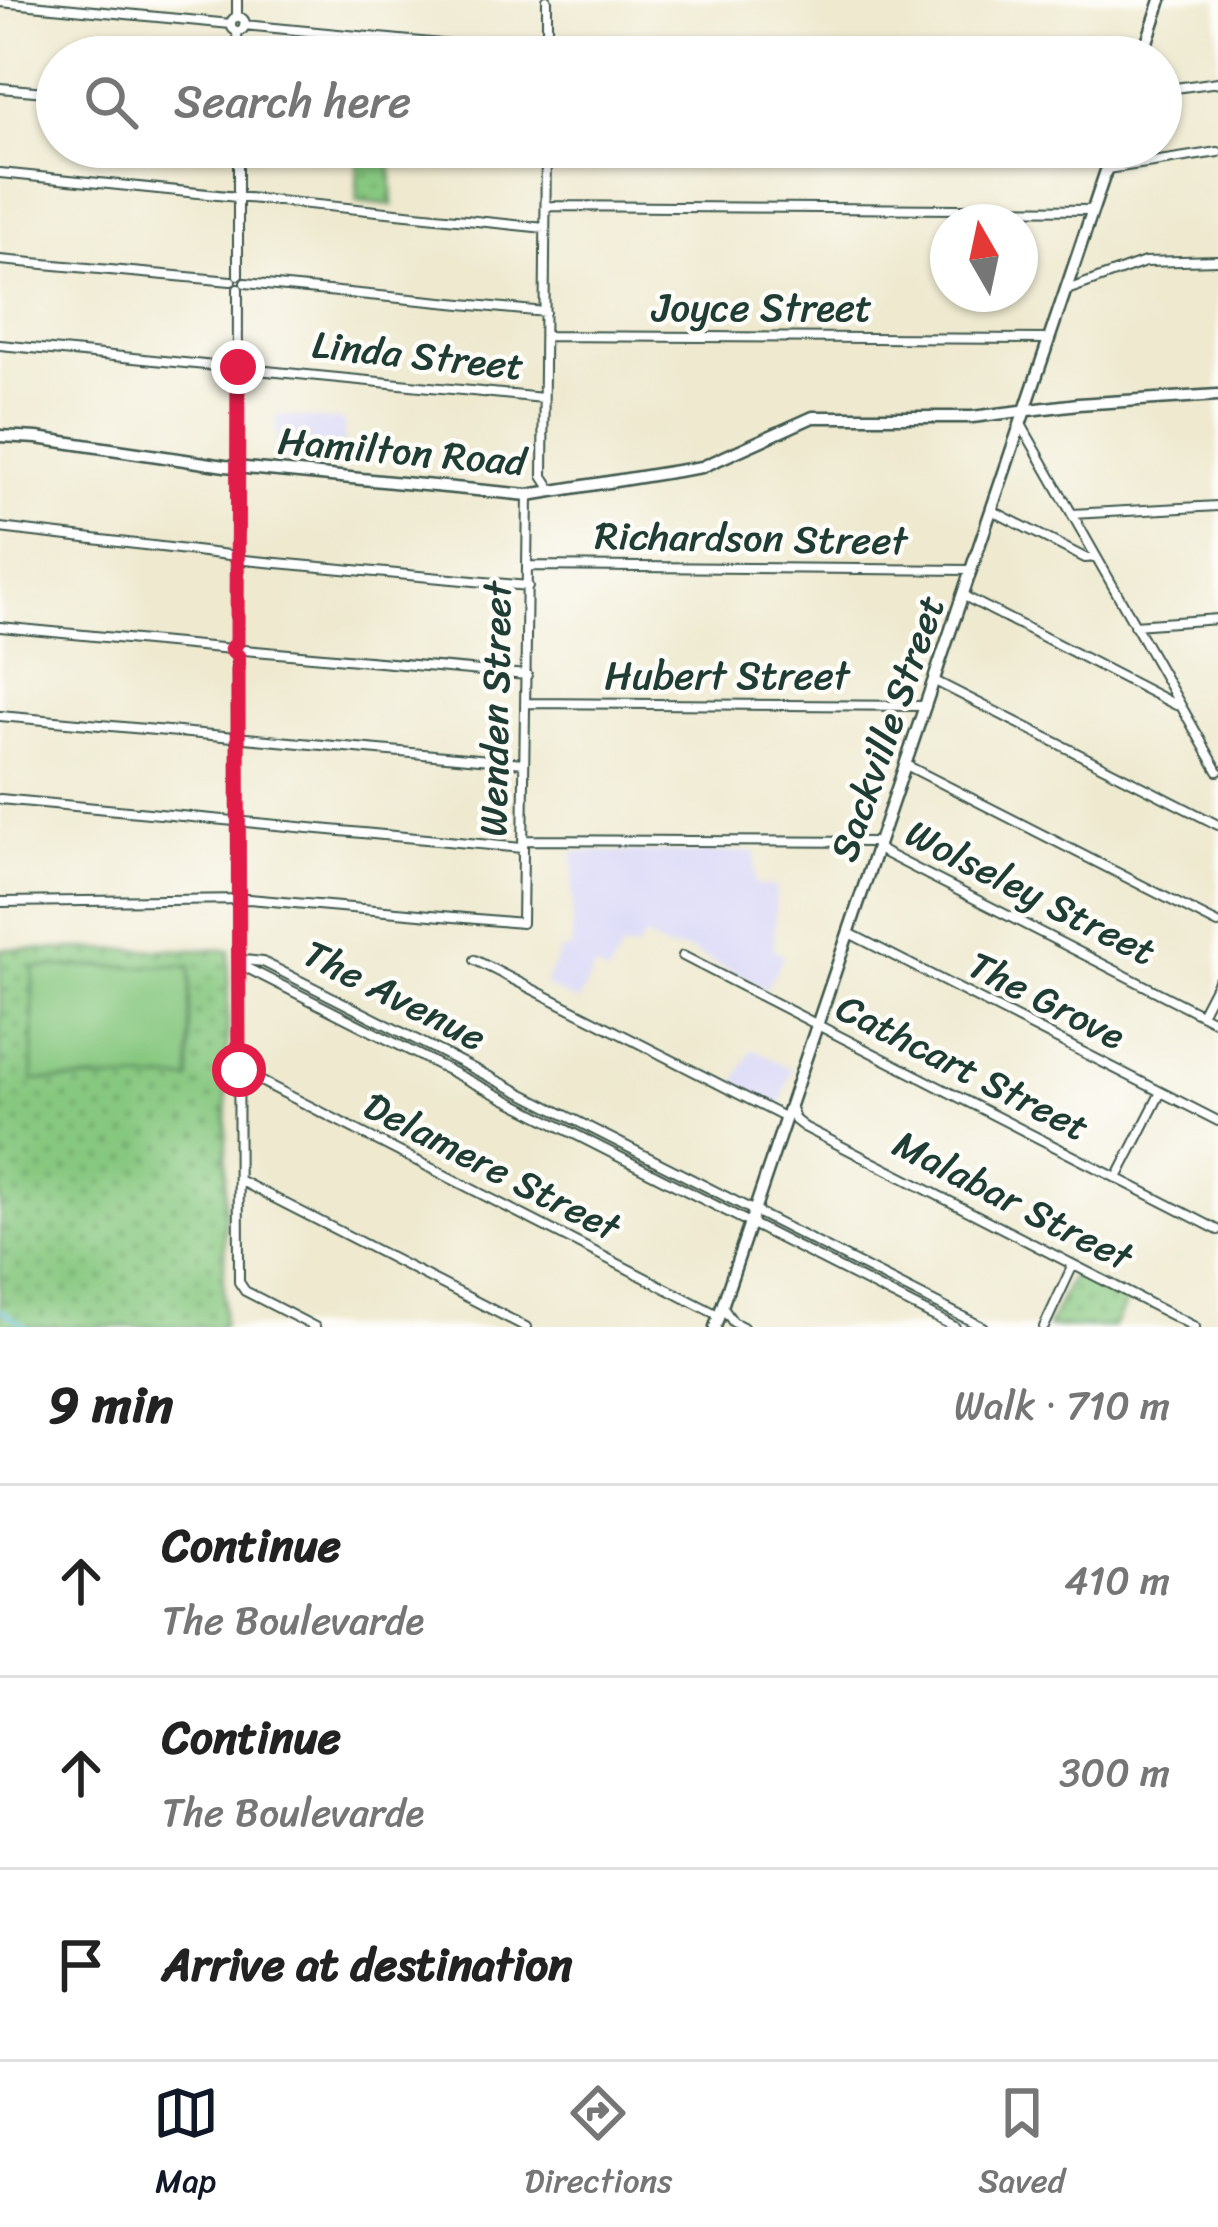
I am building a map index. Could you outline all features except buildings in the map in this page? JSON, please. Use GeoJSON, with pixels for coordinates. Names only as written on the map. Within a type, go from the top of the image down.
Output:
{"type":"FeatureCollection","features":[{"type":"Feature","properties":{"kind":"main road"},"geometry":{"type":"LineString","coordinates":[[1149,36],[1161,0]]}},
{"type":"Feature","properties":{"kind":"main road","name":"Sackville Street"},"geometry":{"type":"LineString","coordinates":[[719,1316],[1106,169]]}},
{"type":"Feature","properties":{"kind":"main road","name":"Hamilton Road"},"geometry":{"type":"LineString","coordinates":[[0,436],[530,495],[702,467],[813,417],[972,417],[1218,395]]}},
{"type":"Feature","properties":{"kind":"main road"},"geometry":{"type":"LineString","coordinates":[[972,417],[1011,426],[1016,443]]}},
{"type":"Feature","properties":{"kind":"street"},"geometry":{"type":"LineString","coordinates":[[237,0],[238,36]]}},
{"type":"Feature","properties":{"kind":"street"},"geometry":{"type":"LineString","coordinates":[[547,0],[547,36]]}},
{"type":"Feature","properties":{"kind":"street"},"geometry":{"type":"LineString","coordinates":[[0,2],[354,36]]}},
{"type":"Feature","properties":{"kind":"street"},"geometry":{"type":"LineString","coordinates":[[1182,87],[1218,82]]}},
{"type":"Feature","properties":{"kind":"street"},"geometry":{"type":"LineString","coordinates":[[0,88],[36,91]]}},
{"type":"Feature","properties":{"kind":"street"},"geometry":{"type":"LineString","coordinates":[[1182,157],[1218,152]]}},
{"type":"Feature","properties":{"kind":"street"},"geometry":{"type":"LineString","coordinates":[[238,168],[241,1287],[315,1327]]}},
{"type":"Feature","properties":{"kind":"street"},"geometry":{"type":"LineString","coordinates":[[530,495],[543,476],[546,168]]}},
{"type":"Feature","properties":{"kind":"street"},"geometry":{"type":"LineString","coordinates":[[1106,169],[1113,168]]}},
{"type":"Feature","properties":{"kind":"street"},"geometry":{"type":"LineString","coordinates":[[0,173],[545,228]]}},
{"type":"Feature","properties":{"kind":"street"},"geometry":{"type":"LineString","coordinates":[[546,206],[1094,210]]}},
{"type":"Feature","properties":{"kind":"street"},"geometry":{"type":"LineString","coordinates":[[0,260],[544,312]]}},
{"type":"Feature","properties":{"kind":"street"},"geometry":{"type":"LineString","coordinates":[[1066,290],[1145,262],[1218,260]]}},
{"type":"Feature","properties":{"kind":"street","name":"Joyce Street"},"geometry":{"type":"LineString","coordinates":[[545,336],[1051,339]]}},
{"type":"Feature","properties":{"kind":"street","name":"Linda Street"},"geometry":{"type":"LineString","coordinates":[[0,345],[543,398]]}},
{"type":"Feature","properties":{"kind":"street"},"geometry":{"type":"LineString","coordinates":[[1022,426],[1218,771]]}},
{"type":"Feature","properties":{"kind":"street"},"geometry":{"type":"LineString","coordinates":[[543,476],[555,493]]}},
{"type":"Feature","properties":{"kind":"street","name":"Wenden Street"},"geometry":{"type":"LineString","coordinates":[[238,902],[249,899],[522,923],[530,495]]}},
{"type":"Feature","properties":{"kind":"street"},"geometry":{"type":"LineString","coordinates":[[1072,514],[1218,506]]}},
{"type":"Feature","properties":{"kind":"street"},"geometry":{"type":"LineString","coordinates":[[993,511],[1085,558],[1096,557]]}},
{"type":"Feature","properties":{"kind":"street"},"geometry":{"type":"LineString","coordinates":[[0,528],[238,558],[528,586]]}},
{"type":"Feature","properties":{"kind":"street","name":"Richardson Street"},"geometry":{"type":"LineString","coordinates":[[528,566],[974,569]]}},
{"type":"Feature","properties":{"kind":"street"},"geometry":{"type":"LineString","coordinates":[[964,596],[1178,706]]}},
{"type":"Feature","properties":{"kind":"street"},"geometry":{"type":"LineString","coordinates":[[1134,625],[1218,619]]}},
{"type":"Feature","properties":{"kind":"street"},"geometry":{"type":"LineString","coordinates":[[0,627],[527,675]]}},
{"type":"Feature","properties":{"kind":"street"},"geometry":{"type":"LineString","coordinates":[[934,681],[1218,825]]}},
{"type":"Feature","properties":{"kind":"street","name":"Hubert Street"},"geometry":{"type":"LineString","coordinates":[[526,703],[926,706]]}},
{"type":"Feature","properties":{"kind":"street"},"geometry":{"type":"LineString","coordinates":[[0,716],[524,763]]}},
{"type":"Feature","properties":{"kind":"street"},"geometry":{"type":"LineString","coordinates":[[906,765],[1218,924]]}},
{"type":"Feature","properties":{"kind":"street","name":"Wolseley Street"},"geometry":{"type":"LineString","coordinates":[[0,799],[523,844],[873,842],[1218,1022]]}},
{"type":"Feature","properties":{"kind":"street"},"geometry":{"type":"LineString","coordinates":[[0,902],[238,902]]}},
{"type":"Feature","properties":{"kind":"street","name":"The Grove"},"geometry":{"type":"LineString","coordinates":[[849,933],[1218,1120]]}},
{"type":"Feature","properties":{"kind":"street","name":"Cathcart Street"},"geometry":{"type":"LineString","coordinates":[[682,956],[1218,1230]]}},
{"type":"Feature","properties":{"kind":"street"},"geometry":{"type":"LineString","coordinates":[[476,960],[788,1112],[803,1127]]}},
{"type":"Feature","properties":{"kind":"street","name":"The Avenue"},"geometry":{"type":"LineString","coordinates":[[238,963],[982,1327]]}},
{"type":"Feature","properties":{"kind":"street"},"geometry":{"type":"LineString","coordinates":[[1201,1014],[1218,981]]}},
{"type":"Feature","properties":{"kind":"street","name":"Delamere Street"},"geometry":{"type":"LineString","coordinates":[[239,1070],[743,1327]]}},
{"type":"Feature","properties":{"kind":"street"},"geometry":{"type":"LineString","coordinates":[[1117,1178],[1161,1092]]}},
{"type":"Feature","properties":{"kind":"street"},"geometry":{"type":"LineString","coordinates":[[781,1132],[803,1127]]}},
{"type":"Feature","properties":{"kind":"street","name":"Malabar Street"},"geometry":{"type":"LineString","coordinates":[[803,1127],[1195,1327]]}},
{"type":"Feature","properties":{"kind":"street"},"geometry":{"type":"LineString","coordinates":[[239,1180],[526,1327]]}},
{"type":"Feature","properties":{"kind":"street","name":"The Avenue"},"geometry":{"type":"LineString","coordinates":[[752,1217],[955,1327]]}},
{"type":"Feature","properties":{"kind":"street"},"geometry":{"type":"LineString","coordinates":[[1044,1327],[1073,1265]]}},
{"type":"Feature","properties":{"kind":"street"},"geometry":{"type":"LineString","coordinates":[[719,1316],[733,1322]]}},
{"type":"Feature","properties":{"kind":"shaded area"},"geometry":{"type":"Polygon","coordinates":[[[276,415],[344,421],[344,466],[277,459],[276,415]]]}},
{"type":"Feature","properties":{"kind":"shaded area"},"geometry":{"type":"Polygon","coordinates":[[[573,852],[755,852],[755,885],[776,887],[774,950],[784,955],[766,989],[688,949],[667,949],[644,937],[637,949],[621,949],[608,975],[595,968],[578,1002],[544,985],[561,950],[572,949],[573,852]]]}},
{"type":"Feature","properties":{"kind":"shaded area"},"geometry":{"type":"Polygon","coordinates":[[[752,1049],[792,1069],[780,1106],[735,1083],[752,1049]]]}},
{"type":"Feature","properties":{"kind":"green space"},"geometry":{"type":"Polygon","coordinates":[[[358,168],[391,168],[393,205],[357,201],[358,168]]]}},
{"type":"Feature","properties":{"kind":"green space"},"geometry":{"type":"Polygon","coordinates":[[[0,949],[229,950],[223,1327],[0,1327],[0,949]]]}},
{"type":"Feature","properties":{"kind":"green space"},"geometry":{"type":"Polygon","coordinates":[[[190,966],[190,1080],[33,1080],[33,967],[190,966]]]}},
{"type":"Feature","properties":{"kind":"green space"},"geometry":{"type":"Polygon","coordinates":[[[1078,1275],[1127,1300],[1114,1327],[1048,1327],[1071,1278],[1078,1275]]]}},
{"type":"Feature","properties":{"kind":"waterway"},"geometry":{"type":"LineString","coordinates":[[0,1309],[26,1327]]}},
{"type":"Feature","properties":{"kind":"route"},"geometry":{"type":"LineString","coordinates":[[238,367],[237,643],[231,649],[238,656],[239,1070]]}}]}
